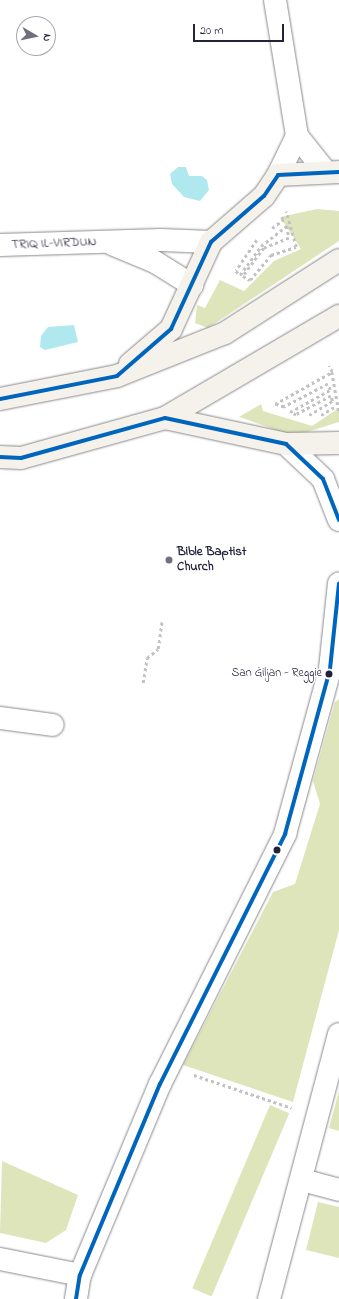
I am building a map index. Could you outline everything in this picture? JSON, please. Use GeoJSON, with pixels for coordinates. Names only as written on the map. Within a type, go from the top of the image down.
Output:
{"type":"FeatureCollection","features":[{"type":"Feature","properties":{"kind":"highway"},"geometry":{"type":"LineString","coordinates":[[117,376],[171,329],[211,242],[264,196],[278,175],[332,172]]}},
{"type":"Feature","properties":{"kind":"highway"},"geometry":{"type":"LineString","coordinates":[[0,399],[117,376],[225,333],[339,260]]}},
{"type":"Feature","properties":{"kind":"highway"},"geometry":{"type":"LineString","coordinates":[[0,457],[20,458],[165,418],[339,316]]}},
{"type":"Feature","properties":{"kind":"highway"},"geometry":{"type":"LineString","coordinates":[[165,418],[286,444],[339,443]]}},
{"type":"Feature","properties":{"kind":"street"},"geometry":{"type":"LineString","coordinates":[[275,0],[297,136],[332,172]]}},
{"type":"Feature","properties":{"kind":"street"},"geometry":{"type":"LineString","coordinates":[[278,175],[297,136]]}},
{"type":"Feature","properties":{"kind":"street","name":"TRIQ IL-VIRDUN"},"geometry":{"type":"LineString","coordinates":[[107,242],[155,262],[192,285]]}},
{"type":"Feature","properties":{"kind":"street","name":"TRIQ IL-VIRDUN"},"geometry":{"type":"LineString","coordinates":[[0,245],[107,242],[211,242]]}},
{"type":"Feature","properties":{"kind":"street"},"geometry":{"type":"LineString","coordinates":[[286,444],[323,478],[339,520]]}},
{"type":"Feature","properties":{"kind":"street"},"geometry":{"type":"LineString","coordinates":[[76,1299],[80,1276],[160,1084],[285,834],[334,671],[338,591]]}},
{"type":"Feature","properties":{"kind":"street"},"geometry":{"type":"LineString","coordinates":[[0,718],[53,725]]}},
{"type":"Feature","properties":{"kind":"street"},"geometry":{"type":"LineString","coordinates":[[273,1298],[317,1116],[339,1034]]}},
{"type":"Feature","properties":{"kind":"street"},"geometry":{"type":"LineString","coordinates":[[302,1180],[339,1190]]}},
{"type":"Feature","properties":{"kind":"street"},"geometry":{"type":"LineString","coordinates":[[0,1259],[80,1276]]}},
{"type":"Feature","properties":{"kind":"path"},"geometry":{"type":"LineString","coordinates":[[260,235],[236,271],[240,275],[261,246],[286,226],[289,238],[264,248],[243,276],[250,280],[271,255],[296,247],[285,205]]}},
{"type":"Feature","properties":{"kind":"path"},"geometry":{"type":"LineString","coordinates":[[266,231],[283,220],[281,215],[274,219]]}},
{"type":"Feature","properties":{"kind":"path"},"geometry":{"type":"LineString","coordinates":[[329,366],[332,372],[336,406],[339,412]]}},
{"type":"Feature","properties":{"kind":"path"},"geometry":{"type":"LineString","coordinates":[[332,372],[275,404],[284,407],[328,384],[330,390],[290,412],[296,415],[331,396],[332,401],[307,417],[315,419],[336,406]]}},
{"type":"Feature","properties":{"kind":"path"},"geometry":{"type":"LineString","coordinates":[[143,683],[147,658],[158,649],[162,621]]}},
{"type":"Feature","properties":{"kind":"path"},"geometry":{"type":"LineString","coordinates":[[192,1074],[317,1116]]}},
{"type":"Feature","properties":{"kind":"green space"},"geometry":{"type":"Polygon","coordinates":[[[317,209],[339,211],[339,241],[208,328],[195,323],[197,305],[205,308],[220,280],[244,291],[274,261],[301,249],[280,217],[317,209]]]}},
{"type":"Feature","properties":{"kind":"green space"},"geometry":{"type":"Polygon","coordinates":[[[261,404],[263,411],[312,426],[339,408],[339,422],[294,436],[239,417],[261,404]]]}},
{"type":"Feature","properties":{"kind":"green space"},"geometry":{"type":"Polygon","coordinates":[[[339,699],[339,930],[293,1102],[183,1065],[273,892],[295,884],[320,804],[313,781],[335,702],[339,699]]]}},
{"type":"Feature","properties":{"kind":"green space"},"geometry":{"type":"Polygon","coordinates":[[[339,1091],[339,1131],[329,1128],[339,1091]]]}},
{"type":"Feature","properties":{"kind":"green space"},"geometry":{"type":"Polygon","coordinates":[[[270,1105],[289,1113],[212,1296],[192,1288],[270,1105]]]}},
{"type":"Feature","properties":{"kind":"green space"},"geometry":{"type":"Polygon","coordinates":[[[2,1161],[78,1195],[66,1230],[46,1243],[0,1233],[2,1161]]]}},
{"type":"Feature","properties":{"kind":"green space"},"geometry":{"type":"Polygon","coordinates":[[[318,1202],[339,1207],[339,1258],[306,1250],[318,1202]]]}},
{"type":"Feature","properties":{"kind":"water"},"geometry":{"type":"Polygon","coordinates":[[[178,167],[186,167],[189,176],[202,176],[207,180],[209,190],[200,201],[184,197],[172,184],[170,174],[178,167]]]}},
{"type":"Feature","properties":{"kind":"water"},"geometry":{"type":"Polygon","coordinates":[[[74,325],[78,342],[45,350],[40,347],[41,336],[48,327],[74,325]]]}},
{"type":"Feature","properties":{"kind":"transit line"},"geometry":{"type":"LineString","coordinates":[[0,399],[117,376],[171,329],[211,242],[264,196],[278,175],[339,172]]}},
{"type":"Feature","properties":{"kind":"transit line"},"geometry":{"type":"LineString","coordinates":[[0,457],[21,458],[165,418],[286,444],[323,479],[339,520]]}},
{"type":"Feature","properties":{"kind":"transit line"},"geometry":{"type":"LineString","coordinates":[[76,1299],[80,1275],[160,1084],[285,834],[330,669],[339,583]]}},
{"type":"Feature","properties":{"kind":"place","name":"Bible Baptist Church"},"geometry":{"type":"Point","coordinates":[169,560]}},
{"type":"Feature","properties":{"kind":"place","name":"San Ġiljan - Reggie"},"geometry":{"type":"Point","coordinates":[329,674]}}]}
